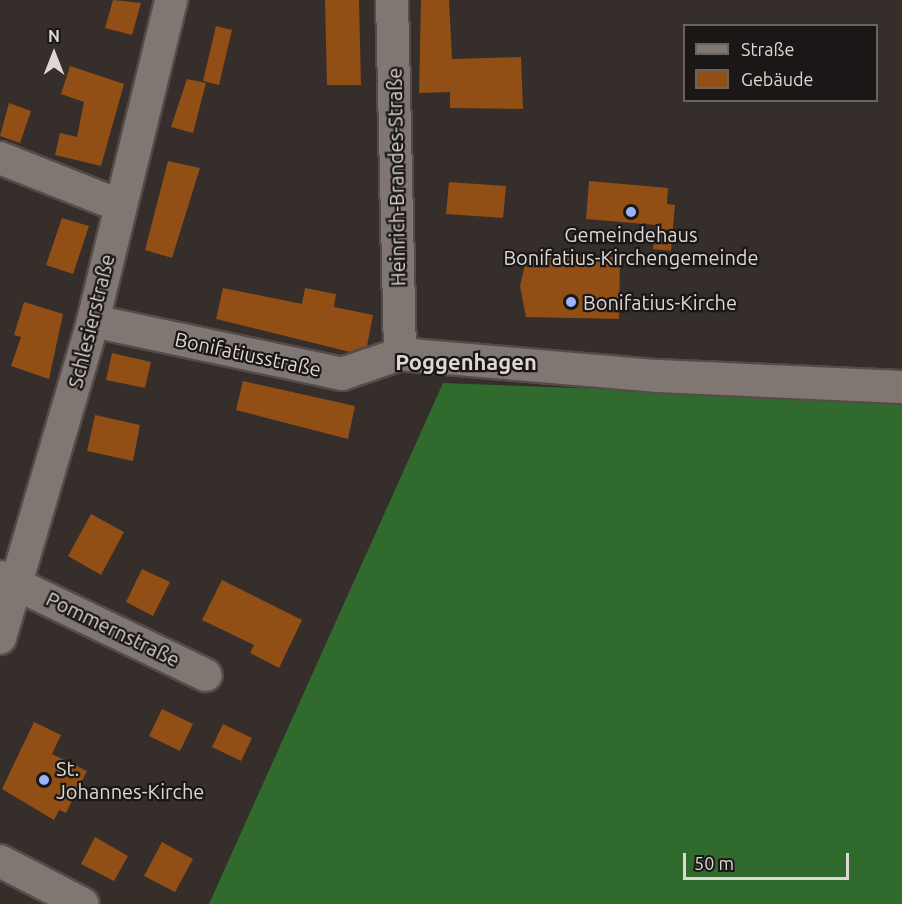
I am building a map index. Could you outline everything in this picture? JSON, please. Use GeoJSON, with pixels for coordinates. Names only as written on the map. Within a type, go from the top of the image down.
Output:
{"type":"FeatureCollection","features":[{"type":"Feature","properties":{"kind":"street","name":"Schlesierstraße"},"geometry":{"type":"LineString","coordinates":[[0,638],[10,580],[93,321],[119,205],[171,0]]}},
{"type":"Feature","properties":{"kind":"street","name":"Heinrich-Brandes-Straße"},"geometry":{"type":"LineString","coordinates":[[392,0],[400,354]]}},
{"type":"Feature","properties":{"kind":"street"},"geometry":{"type":"LineString","coordinates":[[0,158],[119,205]]}},
{"type":"Feature","properties":{"kind":"street","name":"Bonifatiusstraße"},"geometry":{"type":"LineString","coordinates":[[93,321],[342,374],[400,354]]}},
{"type":"Feature","properties":{"kind":"street"},"geometry":{"type":"LineString","coordinates":[[400,354],[658,376],[902,387]]}},
{"type":"Feature","properties":{"kind":"street","name":"Pommernstraße"},"geometry":{"type":"LineString","coordinates":[[10,580],[206,675]]}},
{"type":"Feature","properties":{"kind":"street"},"geometry":{"type":"LineString","coordinates":[[0,861],[83,904]]}},
{"type":"Feature","properties":{"kind":"green space"},"geometry":{"type":"Polygon","coordinates":[[[443,383],[902,400],[902,904],[209,904],[443,383]]]}},
{"type":"Feature","properties":{"kind":"building"},"geometry":{"type":"Polygon","coordinates":[[[113,0],[141,3],[132,35],[105,28],[113,0]]]}},
{"type":"Feature","properties":{"kind":"building"},"geometry":{"type":"Polygon","coordinates":[[[325,0],[359,0],[361,85],[327,85],[325,0]]]}},
{"type":"Feature","properties":{"kind":"building"},"geometry":{"type":"Polygon","coordinates":[[[421,0],[449,0],[452,59],[521,57],[523,109],[450,108],[450,92],[419,93],[421,0]]]}},
{"type":"Feature","properties":{"kind":"building"},"geometry":{"type":"Polygon","coordinates":[[[216,26],[232,30],[219,85],[203,81],[216,26]]]}},
{"type":"Feature","properties":{"kind":"building"},"geometry":{"type":"Polygon","coordinates":[[[70,66],[124,84],[101,166],[55,155],[60,133],[77,137],[84,102],[61,94],[70,66]]]}},
{"type":"Feature","properties":{"kind":"building"},"geometry":{"type":"Polygon","coordinates":[[[187,79],[206,83],[193,133],[171,127],[187,79]]]}},
{"type":"Feature","properties":{"kind":"building"},"geometry":{"type":"Polygon","coordinates":[[[9,103],[31,111],[20,143],[0,136],[9,103]]]}},
{"type":"Feature","properties":{"kind":"building"},"geometry":{"type":"Polygon","coordinates":[[[168,161],[200,168],[172,258],[145,250],[168,161]]]}},
{"type":"Feature","properties":{"kind":"building","name":"Gemeindehaus Bonifatius-Kirchengemeinde"},"geometry":{"type":"Polygon","coordinates":[[[589,181],[668,188],[667,204],[675,205],[671,251],[653,249],[656,225],[586,219],[589,181]]]}},
{"type":"Feature","properties":{"kind":"building"},"geometry":{"type":"Polygon","coordinates":[[[449,182],[506,186],[503,218],[446,214],[449,182]]]}},
{"type":"Feature","properties":{"kind":"building"},"geometry":{"type":"Polygon","coordinates":[[[62,218],[89,226],[73,274],[46,265],[62,218]]]}},
{"type":"Feature","properties":{"kind":"building","name":"Bonifatius-Kirche"},"geometry":{"type":"Polygon","coordinates":[[[527,256],[620,257],[619,319],[526,317],[520,286],[527,256]]]}},
{"type":"Feature","properties":{"kind":"building"},"geometry":{"type":"Polygon","coordinates":[[[223,288],[302,304],[305,288],[336,294],[334,307],[373,315],[367,346],[350,352],[216,319],[223,288]]]}},
{"type":"Feature","properties":{"kind":"building"},"geometry":{"type":"Polygon","coordinates":[[[24,302],[63,314],[49,379],[11,366],[21,337],[14,335],[24,302]]]}},
{"type":"Feature","properties":{"kind":"building"},"geometry":{"type":"Polygon","coordinates":[[[112,353],[151,362],[145,388],[106,380],[112,353]]]}},
{"type":"Feature","properties":{"kind":"building"},"geometry":{"type":"Polygon","coordinates":[[[243,381],[355,406],[348,439],[236,410],[243,381]]]}},
{"type":"Feature","properties":{"kind":"building"},"geometry":{"type":"Polygon","coordinates":[[[95,415],[140,425],[133,461],[87,451],[95,415]]]}},
{"type":"Feature","properties":{"kind":"building"},"geometry":{"type":"Polygon","coordinates":[[[91,514],[124,532],[101,575],[68,556],[91,514]]]}},
{"type":"Feature","properties":{"kind":"building"},"geometry":{"type":"Polygon","coordinates":[[[142,569],[170,582],[153,616],[126,602],[142,569]]]}},
{"type":"Feature","properties":{"kind":"building"},"geometry":{"type":"Polygon","coordinates":[[[222,580],[302,620],[279,668],[250,653],[254,645],[202,620],[222,580]]]}},
{"type":"Feature","properties":{"kind":"building"},"geometry":{"type":"Polygon","coordinates":[[[162,709],[193,724],[180,751],[149,736],[162,709]]]}},
{"type":"Feature","properties":{"kind":"building","name":"St. Johannes-Kirche"},"geometry":{"type":"Polygon","coordinates":[[[34,722],[61,735],[52,754],[87,771],[66,813],[59,810],[54,820],[2,789],[34,722]]]}},
{"type":"Feature","properties":{"kind":"building"},"geometry":{"type":"Polygon","coordinates":[[[223,724],[252,738],[241,761],[212,747],[223,724]]]}},
{"type":"Feature","properties":{"kind":"building"},"geometry":{"type":"Polygon","coordinates":[[[95,837],[128,856],[114,881],[81,864],[95,837]]]}},
{"type":"Feature","properties":{"kind":"building"},"geometry":{"type":"Polygon","coordinates":[[[162,842],[193,859],[175,892],[144,876],[162,842]]]}},
{"type":"Feature","properties":{"kind":"place","name":"Gemeindehaus Bonifatius-Kirchengemeinde"},"geometry":{"type":"Point","coordinates":[631,212]}},
{"type":"Feature","properties":{"kind":"place","name":"Bonifatius-Kirche"},"geometry":{"type":"Point","coordinates":[571,302]}},
{"type":"Feature","properties":{"kind":"place","name":"St. Johannes-Kirche"},"geometry":{"type":"Point","coordinates":[44,780]}},
{"type":"Feature","properties":{"kind":"district","name":"Poggenhagen"},"geometry":{"type":"Point","coordinates":[466,362]}}]}
